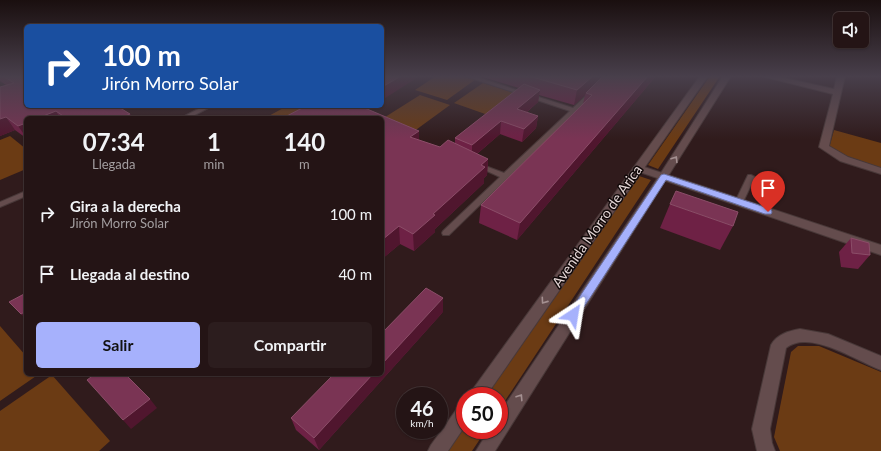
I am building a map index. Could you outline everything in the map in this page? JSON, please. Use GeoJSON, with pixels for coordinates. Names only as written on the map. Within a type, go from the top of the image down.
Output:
{"type":"FeatureCollection","features":[{"type":"Feature","properties":{"kind":"main road","name":"Avenida Morro de Arica"},"geometry":{"type":"LineString","coordinates":[[482,387],[689,97]]}},
{"type":"Feature","properties":{"kind":"main road","name":"Avenida Morro de Arica"},"geometry":{"type":"LineString","coordinates":[[508,416],[664,176],[713,97]]}},
{"type":"Feature","properties":{"kind":"main road"},"geometry":{"type":"LineString","coordinates":[[836,97],[824,147],[834,155],[847,162],[881,171]]}},
{"type":"Feature","properties":{"kind":"main road"},"geometry":{"type":"LineString","coordinates":[[638,168],[881,250]]}},
{"type":"Feature","properties":{"kind":"main road"},"geometry":{"type":"LineString","coordinates":[[766,451],[763,445],[761,429],[779,345],[785,338],[800,335],[825,339],[881,363]]}},
{"type":"Feature","properties":{"kind":"main road"},"geometry":{"type":"LineString","coordinates":[[437,451],[456,425]]}},
{"type":"Feature","properties":{"kind":"main road","name":"Avenida Morro de Arica"},"geometry":{"type":"LineString","coordinates":[[485,451],[493,439]]}},
{"type":"Feature","properties":{"kind":"lane"},"geometry":{"type":"LineString","coordinates":[[534,97],[574,110]]}},
{"type":"Feature","properties":{"kind":"lane"},"geometry":{"type":"LineString","coordinates":[[446,233],[588,97]]}},
{"type":"Feature","properties":{"kind":"lane"},"geometry":{"type":"LineString","coordinates":[[188,116],[205,108]]}},
{"type":"Feature","properties":{"kind":"lane"},"geometry":{"type":"LineString","coordinates":[[469,161],[505,176]]}},
{"type":"Feature","properties":{"kind":"lane"},"geometry":{"type":"LineString","coordinates":[[740,202],[751,177]]}},
{"type":"Feature","properties":{"kind":"lane"},"geometry":{"type":"LineString","coordinates":[[0,206],[24,194]]}},
{"type":"Feature","properties":{"kind":"shaded area"},"geometry":{"type":"Polygon","coordinates":[[[417,97],[426,97],[450,105],[413,132],[384,120],[384,118],[417,97]]]}},
{"type":"Feature","properties":{"kind":"shaded area"},"geometry":{"type":"Polygon","coordinates":[[[438,97],[451,97],[447,100],[438,97]]]}},
{"type":"Feature","properties":{"kind":"shaded area"},"geometry":{"type":"Polygon","coordinates":[[[463,97],[510,97],[488,115],[454,103],[463,97]]]}},
{"type":"Feature","properties":{"kind":"shaded area"},"geometry":{"type":"Polygon","coordinates":[[[695,97],[706,97],[658,169],[648,165],[695,97]]]}},
{"type":"Feature","properties":{"kind":"shaded area"},"geometry":{"type":"Polygon","coordinates":[[[283,108],[306,108],[315,112],[307,116],[269,116],[283,108]]]}},
{"type":"Feature","properties":{"kind":"shaded area"},"geometry":{"type":"Polygon","coordinates":[[[834,130],[881,143],[881,171],[857,164],[829,148],[834,130]]]}},
{"type":"Feature","properties":{"kind":"shaded area"},"geometry":{"type":"Polygon","coordinates":[[[10,136],[24,147],[24,170],[0,180],[0,140],[10,136]]]}},
{"type":"Feature","properties":{"kind":"shaded area"},"geometry":{"type":"Polygon","coordinates":[[[639,176],[651,180],[508,396],[508,387],[491,387],[639,176]]]}},
{"type":"Feature","properties":{"kind":"shaded area"},"geometry":{"type":"Polygon","coordinates":[[[0,326],[24,354],[24,376],[36,376],[0,401],[0,326]]]}},
{"type":"Feature","properties":{"kind":"shaded area"},"geometry":{"type":"Polygon","coordinates":[[[798,346],[819,346],[881,372],[881,451],[780,451],[774,437],[791,352],[798,346]]]}},
{"type":"Feature","properties":{"kind":"shaded area"},"geometry":{"type":"Polygon","coordinates":[[[51,376],[53,376],[110,441],[99,451],[0,451],[0,411],[51,376]]]}},
{"type":"Feature","properties":{"kind":"shaded area"},"geometry":{"type":"Polygon","coordinates":[[[456,437],[456,439],[480,439],[472,451],[446,451],[456,437]]]}},
{"type":"Feature","properties":{"kind":"building"},"geometry":{"type":"Polygon","coordinates":[[[0,97],[24,97],[24,108],[120,108],[130,114],[125,116],[63,116],[56,111],[43,116],[24,116],[24,124],[18,126],[6,117],[0,119],[0,97]]]}},
{"type":"Feature","properties":{"kind":"building"},"geometry":{"type":"Polygon","coordinates":[[[507,97],[531,97],[517,109],[538,116],[524,129],[501,121],[472,145],[455,138],[507,97]]]}},
{"type":"Feature","properties":{"kind":"building"},"geometry":{"type":"Polygon","coordinates":[[[590,97],[630,97],[520,223],[481,205],[590,97]]]}},
{"type":"Feature","properties":{"kind":"building"},"geometry":{"type":"Polygon","coordinates":[[[302,108],[365,108],[384,116],[287,116],[302,108]]]}},
{"type":"Feature","properties":{"kind":"building"},"geometry":{"type":"Polygon","coordinates":[[[384,116],[419,131],[410,137],[440,147],[448,140],[488,159],[481,165],[485,167],[413,234],[399,226],[384,238],[384,116]]]}},
{"type":"Feature","properties":{"kind":"building"},"geometry":{"type":"Polygon","coordinates":[[[676,191],[738,212],[733,226],[670,204],[676,191]]]}},
{"type":"Feature","properties":{"kind":"building"},"geometry":{"type":"Polygon","coordinates":[[[851,238],[869,243],[870,255],[852,253],[851,238]]]}},
{"type":"Feature","properties":{"kind":"building"},"geometry":{"type":"Polygon","coordinates":[[[426,288],[443,298],[384,362],[384,331],[426,288]]]}},
{"type":"Feature","properties":{"kind":"building"},"geometry":{"type":"Polygon","coordinates":[[[24,294],[24,312],[21,314],[9,302],[24,294]]]}},
{"type":"Feature","properties":{"kind":"building"},"geometry":{"type":"Polygon","coordinates":[[[92,376],[127,376],[150,399],[123,420],[87,380],[92,376]]]}},
{"type":"Feature","properties":{"kind":"building"},"geometry":{"type":"Polygon","coordinates":[[[332,376],[371,376],[314,438],[291,418],[332,376]]]}},
{"type":"Feature","properties":{"kind":"route"},"geometry":{"type":"LineString","coordinates":[[573,315],[664,176],[768,212]]}}]}
